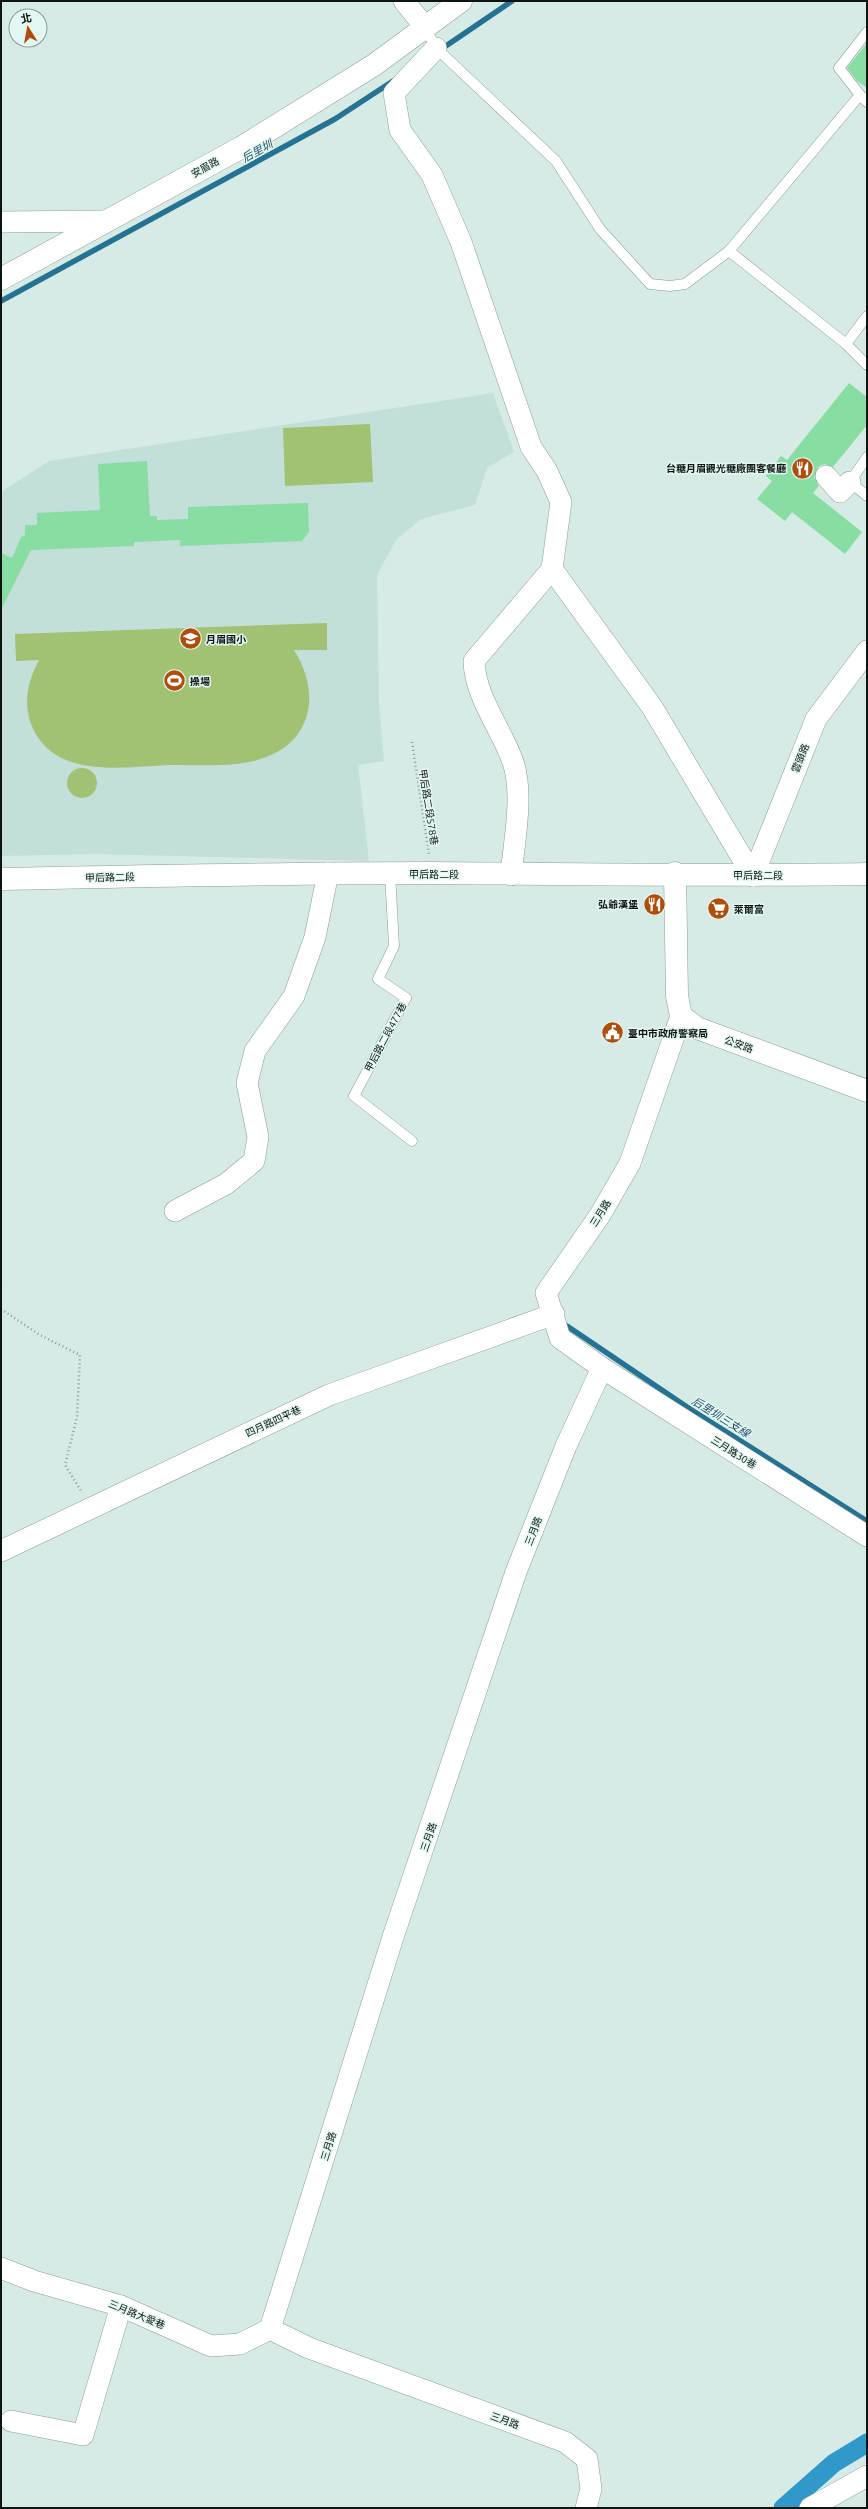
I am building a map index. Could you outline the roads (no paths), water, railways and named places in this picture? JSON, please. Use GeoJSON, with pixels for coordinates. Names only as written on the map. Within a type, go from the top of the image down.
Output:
{"type":"FeatureCollection","features":[{"type":"Feature","properties":{"kind":"main road","name":"安眉路"},"geometry":{"type":"LineString","coordinates":[[1,279],[242,147],[374,64],[424,26],[461,1]]}},
{"type":"Feature","properties":{"kind":"main road","name":"甲后路二段"},"geometry":{"type":"LineString","coordinates":[[1,879],[328,873],[511,875],[676,873],[753,876],[867,874]]}},
{"type":"Feature","properties":{"kind":"main road"},"geometry":{"type":"LineString","coordinates":[[676,873],[677,996],[681,1016]]}},
{"type":"Feature","properties":{"kind":"main road","name":"公安路"},"geometry":{"type":"LineString","coordinates":[[681,1016],[697,1028],[867,1091]]}},
{"type":"Feature","properties":{"kind":"street"},"geometry":{"type":"LineString","coordinates":[[404,1],[424,26]]}},
{"type":"Feature","properties":{"kind":"street"},"geometry":{"type":"LineString","coordinates":[[436,48],[394,93],[400,130],[432,175],[461,242],[531,447],[547,471],[561,502],[552,569],[474,661],[475,677],[514,763],[518,798],[511,875]]}},
{"type":"Feature","properties":{"kind":"street"},"geometry":{"type":"LineString","coordinates":[[1,222],[108,221]]}},
{"type":"Feature","properties":{"kind":"street"},"geometry":{"type":"LineString","coordinates":[[826,476],[840,492],[850,482]]}},
{"type":"Feature","properties":{"kind":"street"},"geometry":{"type":"LineString","coordinates":[[552,569],[652,707],[753,876]]}},
{"type":"Feature","properties":{"kind":"street","name":"雲頭路"},"geometry":{"type":"LineString","coordinates":[[753,876],[816,719],[867,651]]}},
{"type":"Feature","properties":{"kind":"street"},"geometry":{"type":"LineString","coordinates":[[175,1211],[226,1184],[254,1162],[258,1137],[247,1083],[255,1051],[294,996],[314,938],[328,873]]}},
{"type":"Feature","properties":{"kind":"street","name":"三月路"},"geometry":{"type":"LineString","coordinates":[[586,2508],[591,2489],[587,2458],[565,2442],[309,2348],[270,2329],[393,1937],[516,1572],[566,1446],[602,1368],[560,1338],[554,1314],[546,1293],[600,1215],[630,1163],[681,1016]]}},
{"type":"Feature","properties":{"kind":"street","name":"四月路四平巷"},"geometry":{"type":"LineString","coordinates":[[1,1551],[329,1395],[554,1314]]}},
{"type":"Feature","properties":{"kind":"street","name":"三月路30巷"},"geometry":{"type":"LineString","coordinates":[[602,1368],[867,1536]]}},
{"type":"Feature","properties":{"kind":"street","name":"三月路大愛巷"},"geometry":{"type":"LineString","coordinates":[[1,2268],[34,2281],[120,2306],[211,2346],[240,2344],[270,2329]]}},
{"type":"Feature","properties":{"kind":"street"},"geometry":{"type":"LineString","coordinates":[[11,2421],[83,2435],[120,2306]]}},
{"type":"Feature","properties":{"kind":"street"},"geometry":{"type":"LineString","coordinates":[[810,2508],[867,2476]]}},
{"type":"Feature","properties":{"kind":"lane"},"geometry":{"type":"LineString","coordinates":[[424,26],[436,48],[556,161],[600,229],[650,284],[670,286],[685,284],[729,251],[863,98],[839,68],[867,32]]}},
{"type":"Feature","properties":{"kind":"lane"},"geometry":{"type":"LineString","coordinates":[[729,251],[846,344],[867,365]]}},
{"type":"Feature","properties":{"kind":"lane"},"geometry":{"type":"LineString","coordinates":[[846,344],[867,316]]}},
{"type":"Feature","properties":{"kind":"lane"},"geometry":{"type":"LineString","coordinates":[[867,457],[850,482],[867,496]]}},
{"type":"Feature","properties":{"kind":"lane","name":"甲后路二段477巷"},"geometry":{"type":"LineString","coordinates":[[390,874],[394,946],[378,979],[406,998],[354,1096],[412,1142]]}},
{"type":"Feature","properties":{"kind":"waterway","name":"后里圳"},"geometry":{"type":"LineString","coordinates":[[440,50],[512,1]]}},
{"type":"Feature","properties":{"kind":"waterway","name":"后里圳"},"geometry":{"type":"LineString","coordinates":[[1,301],[335,119],[393,81]]}},
{"type":"Feature","properties":{"kind":"waterway","name":"后里圳三支線"},"geometry":{"type":"LineString","coordinates":[[567,1326],[690,1409],[867,1521]]}},
{"type":"Feature","properties":{"kind":"waterway"},"geometry":{"type":"LineString","coordinates":[[783,2508],[834,2463],[867,2443]]}},
{"type":"Feature","properties":{"kind":"place","name":"台糖月眉觀光糖廠團客餐廳"},"geometry":{"type":"Point","coordinates":[802,468]}},
{"type":"Feature","properties":{"kind":"place","name":"月眉國小"},"geometry":{"type":"Point","coordinates":[190,639]}},
{"type":"Feature","properties":{"kind":"place","name":"操場"},"geometry":{"type":"Point","coordinates":[174,681]}},
{"type":"Feature","properties":{"kind":"place","name":"弘爺漢堡"},"geometry":{"type":"Point","coordinates":[654,904]}},
{"type":"Feature","properties":{"kind":"place","name":"萊爾富"},"geometry":{"type":"Point","coordinates":[718,909]}},
{"type":"Feature","properties":{"kind":"place","name":"臺中市政府警察局"},"geometry":{"type":"Point","coordinates":[613,1033]}}]}
